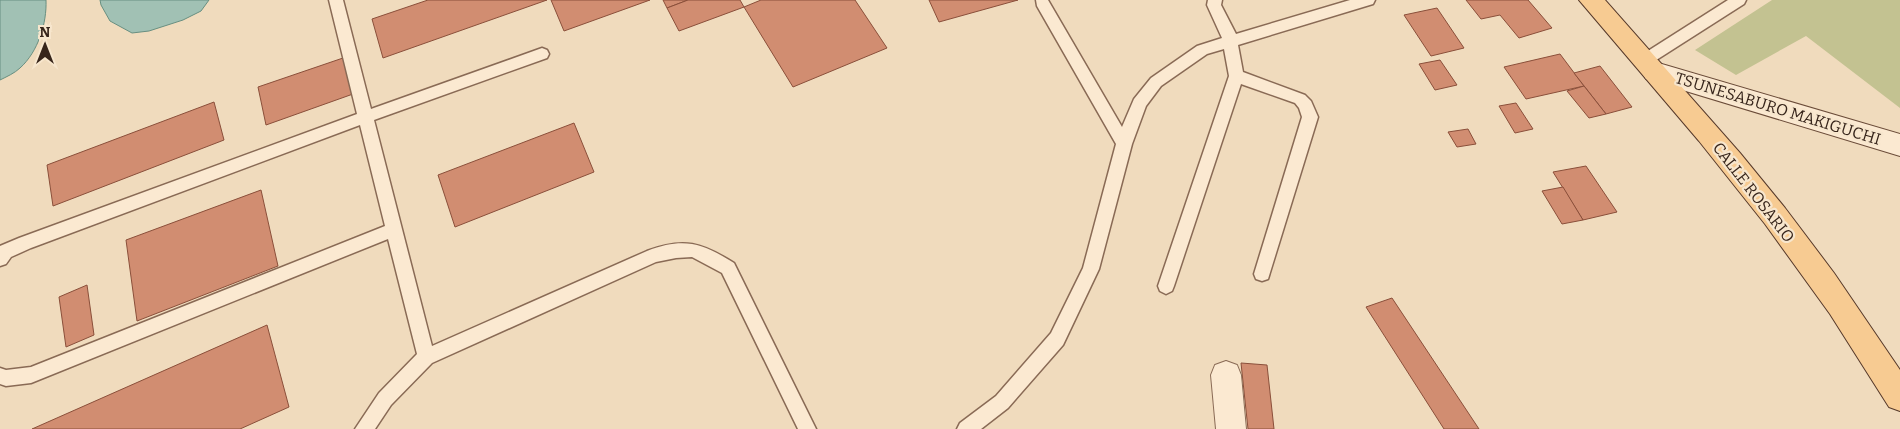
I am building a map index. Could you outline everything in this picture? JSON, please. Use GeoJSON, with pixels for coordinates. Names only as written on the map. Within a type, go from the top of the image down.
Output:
{"type":"FeatureCollection","features":[{"type":"Feature","properties":{"kind":"main road","name":"CALLE ROSARIO"},"geometry":{"type":"LineString","coordinates":[[1591,0],[1650,66],[1776,218],[1843,310],[1900,397]]}},
{"type":"Feature","properties":{"kind":"street","name":"TSUNESABURO MAKIGUCHI"},"geometry":{"type":"LineString","coordinates":[[1650,66],[1900,145]]}},
{"type":"Feature","properties":{"kind":"street"},"geometry":{"type":"LineString","coordinates":[[1226,375],[1231,429]]}},
{"type":"Feature","properties":{"kind":"lane"},"geometry":{"type":"LineString","coordinates":[[336,0],[426,356]]}},
{"type":"Feature","properties":{"kind":"lane"},"geometry":{"type":"LineString","coordinates":[[1166,286],[1236,76],[1230,42],[1214,5],[1215,0]]}},
{"type":"Feature","properties":{"kind":"lane"},"geometry":{"type":"LineString","coordinates":[[966,429],[1002,402],[1057,339],[1091,269],[1124,144],[1139,103],[1156,82],[1202,50],[1368,0]]}},
{"type":"Feature","properties":{"kind":"lane"},"geometry":{"type":"LineString","coordinates":[[1650,66],[1739,0]]}},
{"type":"Feature","properties":{"kind":"lane"},"geometry":{"type":"LineString","coordinates":[[1042,2],[1124,144]]}},
{"type":"Feature","properties":{"kind":"lane"},"geometry":{"type":"LineString","coordinates":[[0,259],[5,252],[25,244],[365,117],[542,54]]}},
{"type":"Feature","properties":{"kind":"lane"},"geometry":{"type":"LineString","coordinates":[[1236,76],[1300,99],[1306,105],[1310,116],[1262,274]]}},
{"type":"Feature","properties":{"kind":"lane"},"geometry":{"type":"LineString","coordinates":[[0,376],[6,378],[31,376],[393,230]]}},
{"type":"Feature","properties":{"kind":"lane"},"geometry":{"type":"LineString","coordinates":[[364,429],[385,399],[426,356],[653,256],[679,248],[703,252],[728,268],[807,429]]}},
{"type":"Feature","properties":{"kind":"shaded area"},"geometry":{"type":"Polygon","coordinates":[[[0,0],[46,0],[46,9],[40,37],[32,54],[18,70],[0,80],[0,0]]]}},
{"type":"Feature","properties":{"kind":"shaded area"},"geometry":{"type":"Polygon","coordinates":[[[100,0],[209,0],[201,11],[183,20],[149,31],[132,33],[110,21],[100,0]]]}},
{"type":"Feature","properties":{"kind":"shaded area"},"geometry":{"type":"Polygon","coordinates":[[[1772,0],[1900,0],[1900,108],[1806,36],[1736,75],[1695,50],[1772,0]]]}},
{"type":"Feature","properties":{"kind":"building"},"geometry":{"type":"Polygon","coordinates":[[[428,0],[547,0],[383,58],[372,19],[428,0]]]}},
{"type":"Feature","properties":{"kind":"building"},"geometry":{"type":"Polygon","coordinates":[[[551,0],[650,0],[564,31],[551,0]]]}},
{"type":"Feature","properties":{"kind":"building"},"geometry":{"type":"Polygon","coordinates":[[[663,0],[688,0],[667,8],[663,0]]]}},
{"type":"Feature","properties":{"kind":"building"},"geometry":{"type":"Polygon","coordinates":[[[688,0],[740,0],[744,7],[679,31],[667,8],[688,0]]]}},
{"type":"Feature","properties":{"kind":"building"},"geometry":{"type":"Polygon","coordinates":[[[761,0],[855,0],[887,48],[793,87],[744,7],[761,0]]]}},
{"type":"Feature","properties":{"kind":"building"},"geometry":{"type":"Polygon","coordinates":[[[929,0],[1018,0],[939,22],[929,0]]]}},
{"type":"Feature","properties":{"kind":"building"},"geometry":{"type":"Polygon","coordinates":[[[1466,0],[1528,0],[1552,28],[1519,38],[1500,15],[1481,19],[1466,0]]]}},
{"type":"Feature","properties":{"kind":"building"},"geometry":{"type":"Polygon","coordinates":[[[1437,8],[1464,48],[1431,56],[1404,15],[1437,8]]]}},
{"type":"Feature","properties":{"kind":"building"},"geometry":{"type":"Polygon","coordinates":[[[1560,54],[1584,86],[1526,99],[1504,67],[1560,54]]]}},
{"type":"Feature","properties":{"kind":"building"},"geometry":{"type":"Polygon","coordinates":[[[343,58],[353,94],[266,125],[258,87],[343,58]]]}},
{"type":"Feature","properties":{"kind":"building"},"geometry":{"type":"Polygon","coordinates":[[[1440,60],[1457,85],[1435,90],[1419,64],[1440,60]]]}},
{"type":"Feature","properties":{"kind":"building"},"geometry":{"type":"Polygon","coordinates":[[[1600,66],[1632,107],[1606,114],[1574,73],[1600,66]]]}},
{"type":"Feature","properties":{"kind":"building"},"geometry":{"type":"Polygon","coordinates":[[[1584,86],[1606,114],[1589,118],[1567,91],[1584,86]]]}},
{"type":"Feature","properties":{"kind":"building"},"geometry":{"type":"Polygon","coordinates":[[[214,102],[224,140],[53,206],[47,165],[214,102]]]}},
{"type":"Feature","properties":{"kind":"building"},"geometry":{"type":"Polygon","coordinates":[[[1516,103],[1533,129],[1515,133],[1499,106],[1516,103]]]}},
{"type":"Feature","properties":{"kind":"building"},"geometry":{"type":"Polygon","coordinates":[[[574,123],[594,172],[455,227],[438,175],[574,123]]]}},
{"type":"Feature","properties":{"kind":"building"},"geometry":{"type":"Polygon","coordinates":[[[1468,129],[1476,144],[1457,147],[1448,132],[1468,129]]]}},
{"type":"Feature","properties":{"kind":"building"},"geometry":{"type":"Polygon","coordinates":[[[1586,166],[1617,212],[1583,220],[1553,172],[1586,166]]]}},
{"type":"Feature","properties":{"kind":"building"},"geometry":{"type":"Polygon","coordinates":[[[1563,187],[1583,220],[1562,224],[1542,191],[1563,187]]]}},
{"type":"Feature","properties":{"kind":"building"},"geometry":{"type":"Polygon","coordinates":[[[261,190],[278,266],[137,321],[126,240],[261,190]]]}},
{"type":"Feature","properties":{"kind":"building"},"geometry":{"type":"Polygon","coordinates":[[[87,285],[94,335],[66,347],[59,297],[87,285]]]}},
{"type":"Feature","properties":{"kind":"building"},"geometry":{"type":"Polygon","coordinates":[[[1392,298],[1479,429],[1444,429],[1366,307],[1392,298]]]}},
{"type":"Feature","properties":{"kind":"building"},"geometry":{"type":"Polygon","coordinates":[[[267,325],[289,407],[240,429],[32,429],[267,325]]]}},
{"type":"Feature","properties":{"kind":"building"},"geometry":{"type":"Polygon","coordinates":[[[1241,363],[1267,365],[1274,429],[1248,429],[1241,363]]]}}]}
